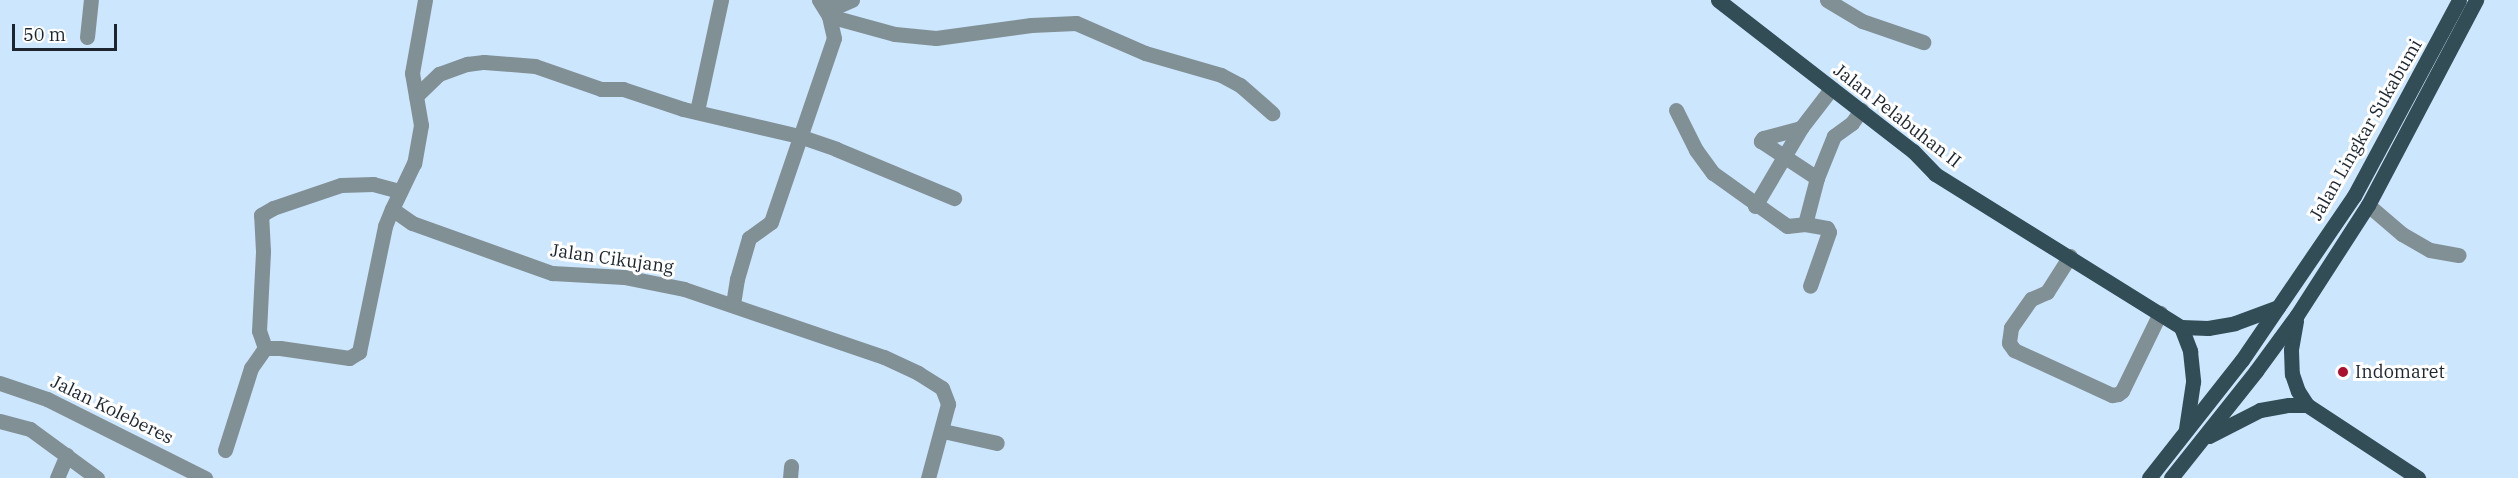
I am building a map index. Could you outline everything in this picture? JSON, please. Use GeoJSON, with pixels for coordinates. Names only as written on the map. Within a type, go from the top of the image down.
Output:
{"type":"FeatureCollection","features":[{"type":"Feature","properties":{"kind":"main road","name":"Jalan Lingkar Sukabumi"},"geometry":{"type":"LineString","coordinates":[[2149,478],[2242,360],[2354,196],[2459,0]]}},
{"type":"Feature","properties":{"kind":"main road","name":"Jalan Lingkar Sukabumi"},"geometry":{"type":"LineString","coordinates":[[2171,478],[2256,372],[2297,315],[2368,205],[2476,0]]}},
{"type":"Feature","properties":{"kind":"main road","name":"Jalan Pelabuhan II"},"geometry":{"type":"LineString","coordinates":[[1726,2],[1831,89],[1913,151],[1935,174],[2181,327]]}},
{"type":"Feature","properties":{"kind":"main road"},"geometry":{"type":"LineString","coordinates":[[2185,432],[2193,382],[2190,351],[2181,327],[2208,328],[2235,323],[2281,306]]}},
{"type":"Feature","properties":{"kind":"main road"},"geometry":{"type":"LineString","coordinates":[[2297,315],[2291,350],[2292,374],[2298,391],[2307,405],[2418,478]]}},
{"type":"Feature","properties":{"kind":"main road"},"geometry":{"type":"LineString","coordinates":[[2200,441],[2235,420],[2260,410],[2289,405],[2307,405]]}},
{"type":"Feature","properties":{"kind":"street"},"geometry":{"type":"LineString","coordinates":[[87,37],[91,0]]}},
{"type":"Feature","properties":{"kind":"street"},"geometry":{"type":"LineString","coordinates":[[264,348],[280,348],[315,355],[355,357],[359,352],[385,226],[414,163],[421,115],[412,73],[425,0]]}},
{"type":"Feature","properties":{"kind":"street"},"geometry":{"type":"LineString","coordinates":[[697,111],[721,0]]}},
{"type":"Feature","properties":{"kind":"street"},"geometry":{"type":"LineString","coordinates":[[824,7],[840,5],[852,0]]}},
{"type":"Feature","properties":{"kind":"street"},"geometry":{"type":"LineString","coordinates":[[1827,0],[1862,21],[1923,42]]}},
{"type":"Feature","properties":{"kind":"street"},"geometry":{"type":"LineString","coordinates":[[824,7],[895,34],[936,38],[1019,26],[1076,23],[1145,53],[1221,75],[1240,85],[1272,113]]}},
{"type":"Feature","properties":{"kind":"street"},"geometry":{"type":"LineString","coordinates":[[733,304],[749,237],[771,222],[834,38],[824,7]]}},
{"type":"Feature","properties":{"kind":"street"},"geometry":{"type":"LineString","coordinates":[[416,96],[439,74],[453,68],[476,63],[535,66],[601,89],[623,89],[683,109],[799,136],[954,198]]}},
{"type":"Feature","properties":{"kind":"street"},"geometry":{"type":"LineString","coordinates":[[1755,206],[1801,128],[1831,89]]}},
{"type":"Feature","properties":{"kind":"street"},"geometry":{"type":"LineString","coordinates":[[1676,110],[1703,162],[1713,173],[1755,206],[1787,226],[1821,225],[1829,232],[1810,286]]}},
{"type":"Feature","properties":{"kind":"street"},"geometry":{"type":"LineString","coordinates":[[1805,224],[1817,178],[1834,135],[1852,123],[1861,110]]}},
{"type":"Feature","properties":{"kind":"street"},"geometry":{"type":"LineString","coordinates":[[1801,128],[1760,139],[1817,178]]}},
{"type":"Feature","properties":{"kind":"street"},"geometry":{"type":"LineString","coordinates":[[225,450],[251,368],[264,348],[259,331],[258,312],[262,251],[261,215],[273,208],[341,185],[373,184],[400,191]]}},
{"type":"Feature","properties":{"kind":"street"},"geometry":{"type":"LineString","coordinates":[[2368,205],[2402,234],[2430,250],[2459,255]]}},
{"type":"Feature","properties":{"kind":"street","name":"Jalan Cikujang"},"geometry":{"type":"LineString","coordinates":[[392,209],[412,223],[552,273],[624,277],[684,289],[884,357],[932,380],[947,396],[948,404],[943,431],[928,478]]}},
{"type":"Feature","properties":{"kind":"street"},"geometry":{"type":"LineString","coordinates":[[2070,256],[2047,292],[2031,298],[2012,328],[2009,343],[2014,350],[2112,395],[2118,394],[2122,391],[2160,313]]}},
{"type":"Feature","properties":{"kind":"street","name":"Jalan Koleberes"},"geometry":{"type":"LineString","coordinates":[[0,383],[47,399],[205,478]]}},
{"type":"Feature","properties":{"kind":"street"},"geometry":{"type":"LineString","coordinates":[[0,421],[30,429],[97,478]]}},
{"type":"Feature","properties":{"kind":"street"},"geometry":{"type":"LineString","coordinates":[[943,431],[997,443]]}},
{"type":"Feature","properties":{"kind":"street"},"geometry":{"type":"LineString","coordinates":[[57,478],[67,455]]}},
{"type":"Feature","properties":{"kind":"place","name":"Indomaret"},"geometry":{"type":"Point","coordinates":[2343,372]}}]}
